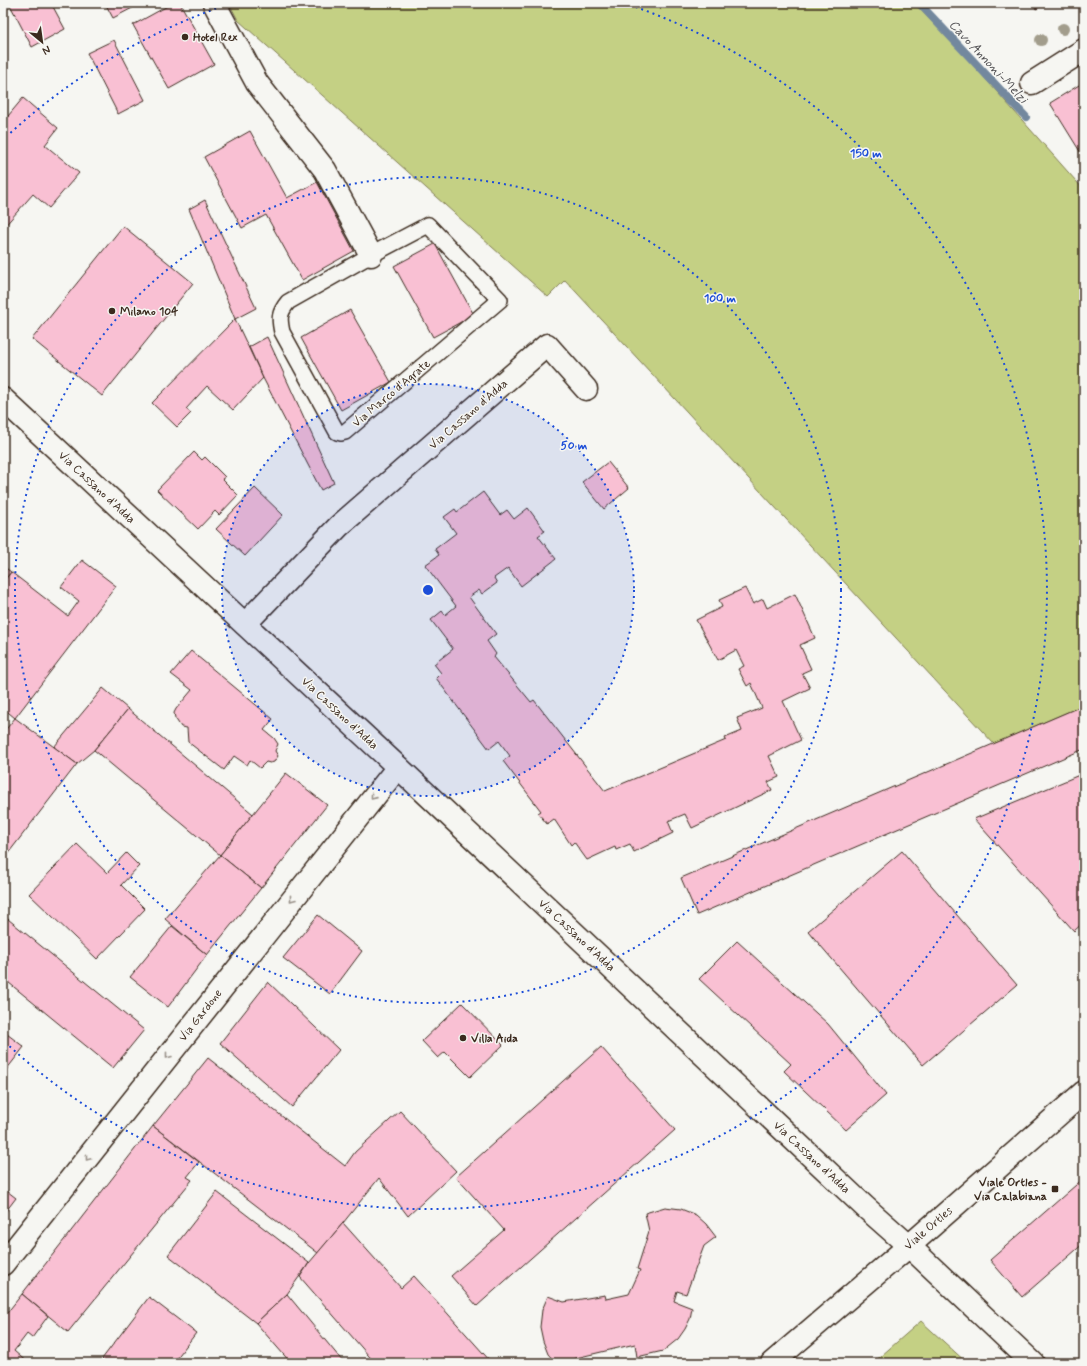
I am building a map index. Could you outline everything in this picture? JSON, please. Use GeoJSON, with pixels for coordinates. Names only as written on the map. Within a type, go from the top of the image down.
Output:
{"type":"FeatureCollection","features":[{"type":"Feature","properties":{"kind":"street"},"geometry":{"type":"LineString","coordinates":[[214,3],[258,83],[324,170],[371,255]]}},
{"type":"Feature","properties":{"kind":"street"},"geometry":{"type":"LineString","coordinates":[[1032,83],[1084,50]]}},
{"type":"Feature","properties":{"kind":"street","name":"Via Cassano d'Adda"},"geometry":{"type":"LineString","coordinates":[[245,624],[339,526],[547,345],[586,389]]}},
{"type":"Feature","properties":{"kind":"street","name":"Via Cassano d'Adda"},"geometry":{"type":"LineString","coordinates":[[3,399],[398,767],[865,1207],[909,1246],[1033,1363]]}},
{"type":"Feature","properties":{"kind":"street","name":"Via Gardone"},"geometry":{"type":"LineString","coordinates":[[3,1264],[398,767]]}},
{"type":"Feature","properties":{"kind":"street","name":"Viale Ortles"},"geometry":{"type":"LineString","coordinates":[[772,1363],[909,1246],[1084,1092]]}},
{"type":"Feature","properties":{"kind":"lane","name":"Via Marco d'Agrate"},"geometry":{"type":"LineString","coordinates":[[428,225],[500,300],[345,432],[341,433],[334,429],[282,332],[279,321],[282,310],[288,302],[371,255],[428,225]]}},
{"type":"Feature","properties":{"kind":"green space"},"geometry":{"type":"Polygon","coordinates":[[[229,3],[914,3],[967,58],[1084,190],[1084,705],[994,744],[565,280],[548,297],[238,20],[229,3]]]}},
{"type":"Feature","properties":{"kind":"green space"},"geometry":{"type":"Polygon","coordinates":[[[921,1321],[967,1363],[873,1363],[921,1321]]]}},
{"type":"Feature","properties":{"kind":"building"},"geometry":{"type":"Polygon","coordinates":[[[9,3],[51,3],[65,29],[32,47],[9,3]]]}},
{"type":"Feature","properties":{"kind":"building"},"geometry":{"type":"Polygon","coordinates":[[[105,3],[142,3],[113,18],[105,3]]]}},
{"type":"Feature","properties":{"kind":"building"},"geometry":{"type":"Polygon","coordinates":[[[173,3],[180,3],[214,64],[169,89],[133,25],[173,3]]]}},
{"type":"Feature","properties":{"kind":"building"},"geometry":{"type":"Polygon","coordinates":[[[1033,3],[1046,3],[1036,9],[1033,3]]]}},
{"type":"Feature","properties":{"kind":"building"},"geometry":{"type":"Polygon","coordinates":[[[114,40],[145,100],[118,114],[87,53],[114,40]]]}},
{"type":"Feature","properties":{"kind":"building"},"geometry":{"type":"Polygon","coordinates":[[[1084,82],[1084,158],[1050,103],[1084,82]]]}},
{"type":"Feature","properties":{"kind":"building"},"geometry":{"type":"Polygon","coordinates":[[[23,98],[58,128],[45,145],[79,173],[49,208],[33,194],[3,228],[3,122],[23,98]]]}},
{"type":"Feature","properties":{"kind":"building"},"geometry":{"type":"Polygon","coordinates":[[[250,131],[287,198],[317,182],[354,251],[302,280],[266,215],[242,228],[204,157],[250,131]]]}},
{"type":"Feature","properties":{"kind":"building"},"geometry":{"type":"Polygon","coordinates":[[[205,200],[256,308],[235,319],[189,209],[205,200]]]}},
{"type":"Feature","properties":{"kind":"building","name":"Milano 104"},"geometry":{"type":"Polygon","coordinates":[[[123,226],[193,283],[102,396],[32,339],[123,226]]]}},
{"type":"Feature","properties":{"kind":"building"},"geometry":{"type":"Polygon","coordinates":[[[435,244],[474,315],[433,337],[394,266],[435,244]]]}},
{"type":"Feature","properties":{"kind":"building"},"geometry":{"type":"Polygon","coordinates":[[[350,310],[391,382],[341,410],[301,338],[350,310]]]}},
{"type":"Feature","properties":{"kind":"building"},"geometry":{"type":"Polygon","coordinates":[[[235,319],[263,378],[233,410],[207,386],[186,409],[191,413],[177,427],[152,403],[235,319]]]}},
{"type":"Feature","properties":{"kind":"building"},"geometry":{"type":"Polygon","coordinates":[[[267,337],[334,483],[321,490],[263,378],[249,347],[267,337]]]}},
{"type":"Feature","properties":{"kind":"building"},"geometry":{"type":"Polygon","coordinates":[[[194,452],[202,460],[205,457],[225,477],[222,479],[238,495],[219,515],[215,511],[198,529],[157,490],[194,452]]]}},
{"type":"Feature","properties":{"kind":"building"},"geometry":{"type":"Polygon","coordinates":[[[608,462],[629,488],[604,509],[582,482],[608,462]]]}},
{"type":"Feature","properties":{"kind":"building"},"geometry":{"type":"Polygon","coordinates":[[[255,488],[283,515],[245,556],[216,529],[255,488]]]}},
{"type":"Feature","properties":{"kind":"building"},"geometry":{"type":"Polygon","coordinates":[[[483,492],[500,515],[507,510],[514,519],[528,508],[545,531],[538,536],[556,559],[521,586],[508,568],[494,578],[497,583],[482,594],[479,590],[469,597],[496,634],[487,641],[496,654],[494,657],[531,702],[534,700],[605,791],[726,740],[725,738],[742,731],[737,718],[762,708],[751,683],[747,686],[738,669],[744,666],[736,650],[718,660],[696,620],[722,607],[719,600],[745,588],[753,604],[763,599],[767,608],[795,594],[815,638],[800,645],[811,669],[802,673],[810,688],[783,701],[801,740],[769,756],[779,777],[768,782],[772,790],[692,828],[685,814],[668,821],[673,833],[634,852],[630,844],[616,850],[615,847],[587,860],[574,842],[571,845],[554,819],[547,824],[538,813],[541,811],[503,761],[510,756],[499,741],[489,749],[436,678],[441,673],[434,664],[453,649],[431,620],[442,611],[445,615],[456,606],[425,565],[439,555],[435,549],[456,533],[444,517],[455,509],[457,512],[483,492]]]}},
{"type":"Feature","properties":{"kind":"building"},"geometry":{"type":"Polygon","coordinates":[[[82,560],[116,586],[15,718],[3,708],[3,582],[11,572],[68,616],[79,601],[61,587],[82,560]]]}},
{"type":"Feature","properties":{"kind":"building"},"geometry":{"type":"Polygon","coordinates":[[[3,566],[11,572],[3,582],[3,566]]]}},
{"type":"Feature","properties":{"kind":"building"},"geometry":{"type":"Polygon","coordinates":[[[191,651],[273,719],[264,730],[274,738],[278,744],[275,751],[278,756],[274,762],[266,762],[260,768],[250,760],[247,765],[234,756],[224,770],[188,742],[187,728],[181,727],[175,718],[174,713],[192,690],[171,674],[191,651]]]}},
{"type":"Feature","properties":{"kind":"building"},"geometry":{"type":"Polygon","coordinates":[[[103,688],[128,709],[94,750],[77,764],[54,747],[103,688]]]}},
{"type":"Feature","properties":{"kind":"building"},"geometry":{"type":"Polygon","coordinates":[[[1084,705],[1084,749],[697,915],[681,878],[1084,705]]]}},
{"type":"Feature","properties":{"kind":"building"},"geometry":{"type":"Polygon","coordinates":[[[128,709],[253,814],[220,855],[94,750],[128,709]]]}},
{"type":"Feature","properties":{"kind":"building"},"geometry":{"type":"Polygon","coordinates":[[[15,718],[77,764],[3,860],[3,733],[15,718]]]}},
{"type":"Feature","properties":{"kind":"building"},"geometry":{"type":"Polygon","coordinates":[[[286,773],[327,805],[261,888],[220,855],[286,773]]]}},
{"type":"Feature","properties":{"kind":"building"},"geometry":{"type":"Polygon","coordinates":[[[1084,773],[1084,922],[1074,931],[974,819],[1084,773]]]}},
{"type":"Feature","properties":{"kind":"building"},"geometry":{"type":"Polygon","coordinates":[[[77,844],[107,873],[126,853],[139,866],[121,885],[145,909],[97,959],[29,894],[77,844]]]}},
{"type":"Feature","properties":{"kind":"building"},"geometry":{"type":"Polygon","coordinates":[[[902,851],[1017,985],[923,1065],[808,931],[902,851]]]}},
{"type":"Feature","properties":{"kind":"building"},"geometry":{"type":"Polygon","coordinates":[[[220,855],[261,888],[207,955],[165,919],[220,855]]]}},
{"type":"Feature","properties":{"kind":"building"},"geometry":{"type":"Polygon","coordinates":[[[3,915],[144,1030],[113,1068],[3,978],[3,915]]]}},
{"type":"Feature","properties":{"kind":"building"},"geometry":{"type":"Polygon","coordinates":[[[318,915],[362,951],[330,994],[283,958],[318,915]]]}},
{"type":"Feature","properties":{"kind":"building"},"geometry":{"type":"Polygon","coordinates":[[[172,926],[207,955],[168,1007],[130,977],[172,926]]]}},
{"type":"Feature","properties":{"kind":"building"},"geometry":{"type":"Polygon","coordinates":[[[737,941],[828,1024],[886,1095],[846,1130],[784,1071],[791,1064],[699,979],[737,941]]]}},
{"type":"Feature","properties":{"kind":"building"},"geometry":{"type":"Polygon","coordinates":[[[268,982],[339,1050],[292,1107],[220,1043],[268,982]]]}},
{"type":"Feature","properties":{"kind":"building"},"geometry":{"type":"Polygon","coordinates":[[[462,1003],[503,1045],[470,1077],[445,1052],[438,1058],[422,1041],[462,1003]]]}},
{"type":"Feature","properties":{"kind":"building"},"geometry":{"type":"Polygon","coordinates":[[[3,1031],[24,1047],[3,1074],[3,1031]]]}},
{"type":"Feature","properties":{"kind":"building"},"geometry":{"type":"Polygon","coordinates":[[[601,1047],[675,1130],[477,1306],[451,1276],[504,1230],[456,1177],[601,1047]]]}},
{"type":"Feature","properties":{"kind":"building"},"geometry":{"type":"Polygon","coordinates":[[[208,1058],[345,1166],[355,1152],[400,1111],[456,1171],[408,1216],[379,1178],[318,1253],[153,1126],[208,1058]]]}},
{"type":"Feature","properties":{"kind":"building"},"geometry":{"type":"Polygon","coordinates":[[[153,1126],[199,1162],[187,1177],[192,1180],[68,1332],[22,1294],[153,1126]]]}},
{"type":"Feature","properties":{"kind":"building"},"geometry":{"type":"Polygon","coordinates":[[[1084,1178],[1084,1243],[1022,1297],[990,1260],[1084,1178]]]}},
{"type":"Feature","properties":{"kind":"building"},"geometry":{"type":"Polygon","coordinates":[[[3,1188],[16,1198],[3,1215],[3,1188]]]}},
{"type":"Feature","properties":{"kind":"building"},"geometry":{"type":"Polygon","coordinates":[[[217,1192],[309,1263],[287,1294],[256,1323],[168,1255],[217,1192]]]}},
{"type":"Feature","properties":{"kind":"building"},"geometry":{"type":"Polygon","coordinates":[[[665,1207],[681,1209],[696,1215],[706,1224],[716,1237],[704,1246],[686,1294],[677,1291],[674,1301],[692,1308],[690,1319],[685,1329],[678,1339],[663,1351],[637,1357],[635,1344],[576,1358],[570,1363],[556,1363],[548,1354],[540,1327],[542,1310],[548,1296],[564,1302],[605,1295],[606,1299],[629,1294],[640,1270],[637,1269],[649,1231],[645,1213],[665,1207]]]}},
{"type":"Feature","properties":{"kind":"building"},"geometry":{"type":"Polygon","coordinates":[[[343,1223],[401,1288],[414,1276],[492,1363],[375,1363],[300,1277],[309,1263],[343,1223]]]}},
{"type":"Feature","properties":{"kind":"building"},"geometry":{"type":"Polygon","coordinates":[[[22,1294],[48,1316],[32,1338],[27,1334],[14,1351],[28,1363],[3,1363],[3,1318],[22,1294]]]}},
{"type":"Feature","properties":{"kind":"building"},"geometry":{"type":"Polygon","coordinates":[[[287,1294],[344,1363],[291,1363],[256,1323],[287,1294]]]}},
{"type":"Feature","properties":{"kind":"building"},"geometry":{"type":"Polygon","coordinates":[[[149,1297],[196,1333],[173,1363],[107,1363],[102,1359],[149,1297]]]}},
{"type":"Feature","properties":{"kind":"waterway","name":"Cavo Annoni-Melzi"},"geometry":{"type":"LineString","coordinates":[[919,3],[1026,117]]}},
{"type":"Feature","properties":{"kind":"place","name":"Hotel Rex"},"geometry":{"type":"Point","coordinates":[185,37]}},
{"type":"Feature","properties":{"kind":"place","name":"Milano 104"},"geometry":{"type":"Point","coordinates":[112,311]}},
{"type":"Feature","properties":{"kind":"place","name":"Villa Aida"},"geometry":{"type":"Point","coordinates":[463,1038]}},
{"type":"Feature","properties":{"kind":"place","name":"Viale Ortles - Via Calabiana"},"geometry":{"type":"Point","coordinates":[1055,1189]}}]}
